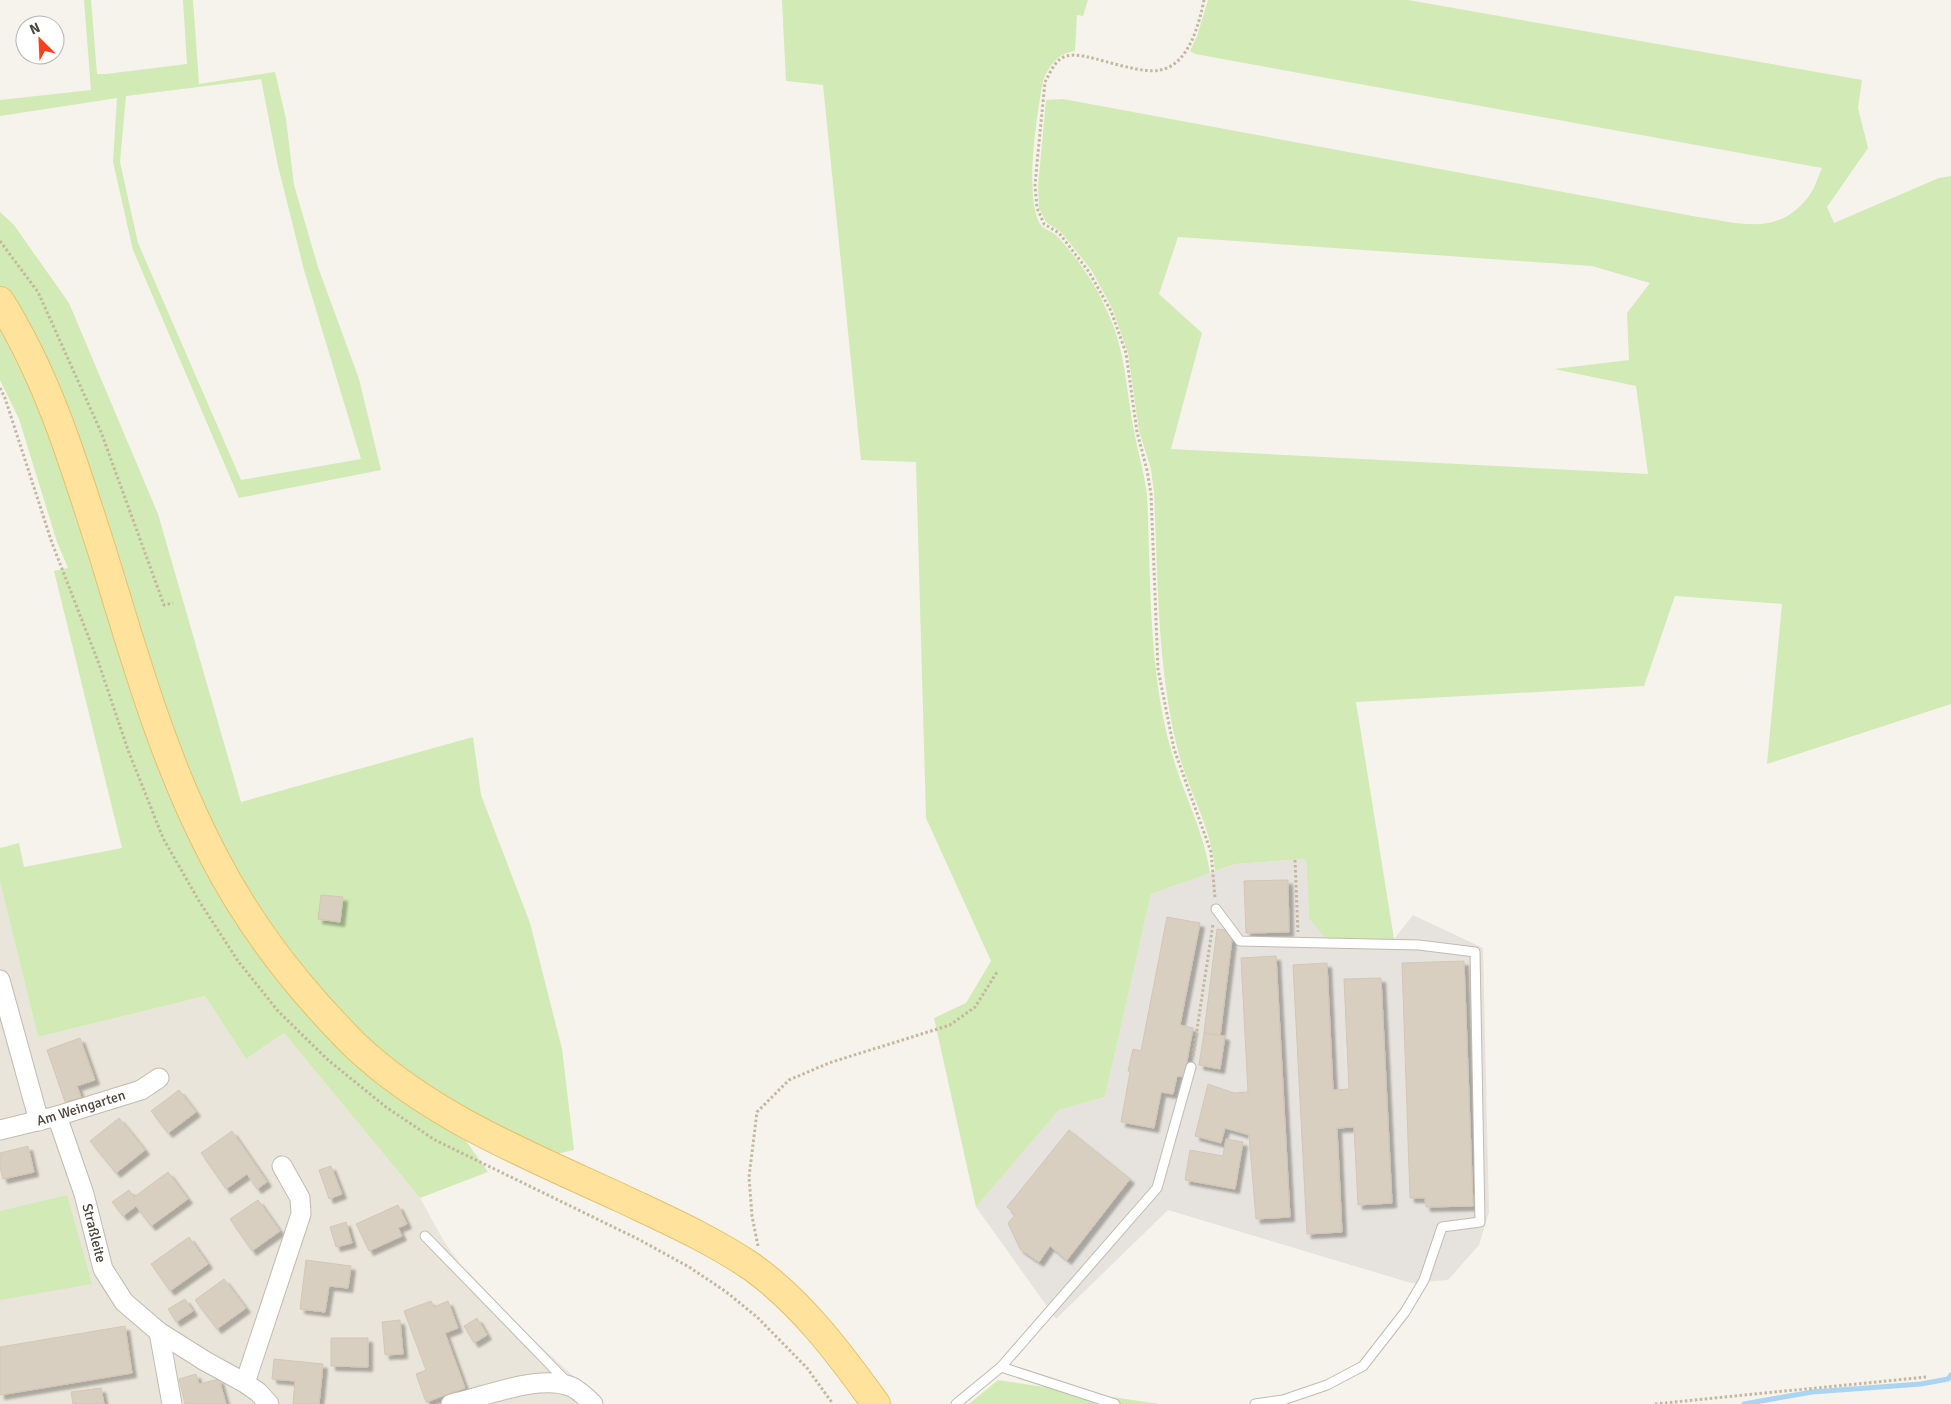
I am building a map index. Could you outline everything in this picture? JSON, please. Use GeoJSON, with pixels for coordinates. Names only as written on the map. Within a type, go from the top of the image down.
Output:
{"type":"FeatureCollection","features":[{"type":"Feature","properties":{"kind":"main road"},"geometry":{"type":"LineString","coordinates":[[0,301],[28,350],[69,448],[146,691],[189,805],[212,853],[238,900],[282,965],[359,1049],[422,1097],[464,1122],[715,1244],[751,1267],[788,1297],[830,1344],[876,1404]]}},
{"type":"Feature","properties":{"kind":"street","name":"Straßleite"},"geometry":{"type":"LineString","coordinates":[[0,980],[48,1118],[84,1194],[103,1269],[124,1302],[159,1332],[205,1362],[245,1383],[258,1392],[269,1404]]}},
{"type":"Feature","properties":{"kind":"street","name":"Am Weingarten"},"geometry":{"type":"LineString","coordinates":[[0,1130],[48,1118],[140,1090],[159,1078]]}},
{"type":"Feature","properties":{"kind":"street"},"geometry":{"type":"LineString","coordinates":[[245,1383],[278,1289],[301,1214],[300,1198],[282,1166]]}},
{"type":"Feature","properties":{"kind":"street"},"geometry":{"type":"LineString","coordinates":[[159,1332],[172,1404]]}},
{"type":"Feature","properties":{"kind":"street"},"geometry":{"type":"LineString","coordinates":[[451,1404],[519,1387],[548,1382],[561,1383],[574,1388],[593,1404]]}},
{"type":"Feature","properties":{"kind":"lane"},"geometry":{"type":"LineString","coordinates":[[1216,909],[1240,941],[1420,944],[1475,952],[1480,1222],[1442,1227],[1424,1280],[1405,1312],[1363,1366],[1327,1385],[1283,1400],[1256,1404]]}},
{"type":"Feature","properties":{"kind":"lane"},"geometry":{"type":"LineString","coordinates":[[956,1404],[1001,1367],[1157,1188],[1191,1067]]}},
{"type":"Feature","properties":{"kind":"lane"},"geometry":{"type":"LineString","coordinates":[[425,1236],[538,1354],[574,1388]]}},
{"type":"Feature","properties":{"kind":"lane"},"geometry":{"type":"LineString","coordinates":[[1001,1367],[1115,1404]]}},
{"type":"Feature","properties":{"kind":"lane"},"geometry":{"type":"LineString","coordinates":[[1283,1400],[1298,1404]]}},
{"type":"Feature","properties":{"kind":"path"},"geometry":{"type":"LineString","coordinates":[[1191,1067],[1216,909],[1211,852],[1174,749],[1158,670],[1151,494],[1147,470],[1137,432],[1126,353],[1111,311],[1089,272],[1059,233],[1044,224],[1037,208],[1036,186],[1045,82],[1060,59],[1070,55],[1080,55],[1138,69],[1159,71],[1173,65],[1184,53],[1194,34],[1204,0]]}},
{"type":"Feature","properties":{"kind":"path"},"geometry":{"type":"LineString","coordinates":[[0,241],[38,292],[101,432],[164,605],[173,603]]}},
{"type":"Feature","properties":{"kind":"path"},"geometry":{"type":"LineString","coordinates":[[0,388],[5,398],[52,544],[99,664],[128,750],[163,838],[199,901],[238,960],[278,1011],[328,1060],[386,1107],[435,1140],[638,1239],[689,1267],[725,1291],[757,1317],[807,1368],[834,1404]]}},
{"type":"Feature","properties":{"kind":"path"},"geometry":{"type":"LineString","coordinates":[[1295,860],[1299,942]]}},
{"type":"Feature","properties":{"kind":"path"},"geometry":{"type":"LineString","coordinates":[[751,1267],[756,1260],[759,1245],[752,1216],[748,1177],[757,1112],[789,1080],[829,1063],[950,1026],[975,1006],[998,972]]}},
{"type":"Feature","properties":{"kind":"path"},"geometry":{"type":"LineString","coordinates":[[1655,1404],[1926,1377]]}},
{"type":"Feature","properties":{"kind":"shaded area"},"geometry":{"type":"Polygon","coordinates":[[[1306,859],[1309,918],[1394,939],[1413,915],[1483,948],[1489,1212],[1479,1245],[1448,1280],[1411,1283],[1168,1210],[1056,1319],[976,1207],[1059,1110],[1105,1097],[1151,894],[1235,864],[1306,859]]]}},
{"type":"Feature","properties":{"kind":"shaded area"},"geometry":{"type":"Polygon","coordinates":[[[0,882],[38,1037],[205,996],[246,1059],[284,1033],[420,1198],[445,1243],[479,1290],[604,1404],[0,1404],[0,882]]]}},
{"type":"Feature","properties":{"kind":"green space"},"geometry":{"type":"Polygon","coordinates":[[[84,0],[91,0],[97,74],[187,64],[183,0],[193,0],[199,84],[275,72],[286,119],[294,185],[318,267],[359,379],[381,470],[239,498],[133,250],[113,162],[117,98],[0,116],[0,100],[91,90],[84,0]],[[261,79],[126,96],[120,162],[138,243],[241,480],[361,459],[304,270],[278,166],[261,79]]]}},
{"type":"Feature","properties":{"kind":"green space"},"geometry":{"type":"Polygon","coordinates":[[[782,0],[1088,0],[1083,16],[1077,15],[1075,51],[1063,54],[1054,61],[1043,81],[1033,154],[1032,175],[1035,211],[1040,224],[1058,237],[1086,273],[1098,292],[1119,342],[1147,494],[1152,623],[1158,687],[1171,750],[1198,826],[1210,873],[1151,894],[1105,1097],[1059,1110],[976,1207],[934,1018],[966,1003],[991,961],[926,818],[916,462],[861,460],[823,85],[786,81],[782,0]]]}},
{"type":"Feature","properties":{"kind":"green space"},"geometry":{"type":"Polygon","coordinates":[[[1208,0],[1408,0],[1862,80],[1858,108],[1868,148],[1827,207],[1834,223],[1939,178],[1951,176],[1951,704],[1767,764],[1782,604],[1675,596],[1644,686],[1356,702],[1394,939],[1326,939],[1309,918],[1306,859],[1235,864],[1215,871],[1209,839],[1181,763],[1170,716],[1162,653],[1154,493],[1151,469],[1139,431],[1128,353],[1113,310],[1092,271],[1061,232],[1046,222],[1039,208],[1038,186],[1046,100],[1063,99],[1744,224],[1772,222],[1785,217],[1797,209],[1811,193],[1822,168],[1195,54],[1190,51],[1197,36],[1208,0]],[[1178,237],[1159,294],[1202,333],[1171,449],[1648,474],[1636,386],[1554,369],[1629,360],[1627,313],[1650,283],[1592,266],[1178,237]]]}},
{"type":"Feature","properties":{"kind":"green space"},"geometry":{"type":"Polygon","coordinates":[[[0,212],[14,225],[69,303],[158,514],[241,802],[473,737],[481,795],[530,923],[562,1049],[574,1150],[548,1156],[483,1126],[358,1038],[270,935],[211,827],[0,288],[0,212]]]}},
{"type":"Feature","properties":{"kind":"green space"},"geometry":{"type":"Polygon","coordinates":[[[0,323],[47,418],[169,786],[350,1056],[466,1141],[488,1172],[420,1198],[284,1033],[246,1059],[205,996],[38,1037],[0,882],[0,848],[19,843],[24,867],[122,848],[54,571],[68,568],[57,542],[19,419],[0,380],[0,323]]]}},
{"type":"Feature","properties":{"kind":"green space"},"geometry":{"type":"Polygon","coordinates":[[[67,1195],[92,1284],[0,1300],[0,1211],[67,1195]]]}},
{"type":"Feature","properties":{"kind":"green space"},"geometry":{"type":"Polygon","coordinates":[[[998,1380],[1160,1404],[969,1404],[998,1380]]]}},
{"type":"Feature","properties":{"kind":"building"},"geometry":{"type":"Polygon","coordinates":[[[1288,880],[1289,932],[1246,933],[1244,881],[1288,880]]]}},
{"type":"Feature","properties":{"kind":"building"},"geometry":{"type":"Polygon","coordinates":[[[321,895],[343,897],[340,922],[318,919],[321,895]]]}},
{"type":"Feature","properties":{"kind":"building"},"geometry":{"type":"Polygon","coordinates":[[[1167,917],[1200,923],[1180,1025],[1193,1028],[1184,1077],[1177,1076],[1173,1094],[1161,1092],[1154,1128],[1121,1122],[1130,1072],[1128,1071],[1133,1049],[1141,1051],[1167,917]]]}},
{"type":"Feature","properties":{"kind":"building"},"geometry":{"type":"Polygon","coordinates":[[[1217,929],[1233,931],[1220,1036],[1204,1033],[1217,929]]]}},
{"type":"Feature","properties":{"kind":"building"},"geometry":{"type":"Polygon","coordinates":[[[1276,956],[1290,1217],[1256,1219],[1249,1135],[1225,1128],[1221,1143],[1195,1136],[1208,1084],[1234,1093],[1248,1092],[1241,958],[1276,956]]]}},
{"type":"Feature","properties":{"kind":"building"},"geometry":{"type":"Polygon","coordinates":[[[1464,961],[1473,1206],[1426,1207],[1425,1198],[1410,1198],[1402,963],[1464,961]]]}},
{"type":"Feature","properties":{"kind":"building"},"geometry":{"type":"Polygon","coordinates":[[[1327,963],[1333,1090],[1349,1089],[1344,979],[1381,978],[1392,1203],[1358,1205],[1354,1127],[1337,1128],[1342,1232],[1307,1234],[1293,965],[1327,963]]]}},
{"type":"Feature","properties":{"kind":"building"},"geometry":{"type":"Polygon","coordinates":[[[1204,1033],[1225,1036],[1220,1069],[1199,1065],[1204,1033]]]}},
{"type":"Feature","properties":{"kind":"building"},"geometry":{"type":"Polygon","coordinates":[[[80,1038],[95,1080],[77,1086],[81,1097],[65,1102],[47,1050],[80,1038]]]}},
{"type":"Feature","properties":{"kind":"building"},"geometry":{"type":"Polygon","coordinates":[[[179,1090],[196,1112],[168,1133],[151,1111],[179,1090]]]}},
{"type":"Feature","properties":{"kind":"building"},"geometry":{"type":"Polygon","coordinates":[[[119,1118],[145,1150],[116,1173],[90,1141],[119,1118]]]}},
{"type":"Feature","properties":{"kind":"building"},"geometry":{"type":"Polygon","coordinates":[[[1069,1130],[1130,1179],[1067,1260],[1050,1246],[1039,1262],[1020,1249],[1008,1223],[1015,1215],[1007,1207],[1069,1130]]]}},
{"type":"Feature","properties":{"kind":"building"},"geometry":{"type":"Polygon","coordinates":[[[232,1131],[267,1182],[257,1189],[247,1174],[226,1189],[201,1153],[232,1131]]]}},
{"type":"Feature","properties":{"kind":"building"},"geometry":{"type":"Polygon","coordinates":[[[1226,1139],[1243,1142],[1235,1189],[1185,1180],[1190,1150],[1223,1156],[1226,1139]]]}},
{"type":"Feature","properties":{"kind":"building"},"geometry":{"type":"Polygon","coordinates":[[[28,1146],[34,1172],[3,1179],[0,1167],[0,1153],[28,1146]]]}},
{"type":"Feature","properties":{"kind":"building"},"geometry":{"type":"Polygon","coordinates":[[[331,1166],[342,1194],[329,1199],[319,1170],[331,1166]]]}},
{"type":"Feature","properties":{"kind":"building"},"geometry":{"type":"Polygon","coordinates":[[[168,1172],[188,1199],[151,1226],[136,1206],[123,1216],[112,1202],[129,1190],[134,1197],[168,1172]]]}},
{"type":"Feature","properties":{"kind":"building"},"geometry":{"type":"Polygon","coordinates":[[[258,1200],[280,1231],[252,1251],[230,1219],[258,1200]]]}},
{"type":"Feature","properties":{"kind":"building"},"geometry":{"type":"Polygon","coordinates":[[[398,1205],[407,1224],[398,1228],[402,1236],[369,1251],[356,1224],[398,1205]]]}},
{"type":"Feature","properties":{"kind":"building"},"geometry":{"type":"Polygon","coordinates":[[[346,1222],[352,1243],[336,1247],[330,1227],[346,1222]]]}},
{"type":"Feature","properties":{"kind":"building"},"geometry":{"type":"Polygon","coordinates":[[[189,1237],[208,1264],[170,1291],[151,1264],[189,1237]]]}},
{"type":"Feature","properties":{"kind":"building"},"geometry":{"type":"Polygon","coordinates":[[[306,1260],[351,1266],[348,1288],[329,1286],[325,1312],[300,1309],[306,1260]]]}},
{"type":"Feature","properties":{"kind":"building"},"geometry":{"type":"Polygon","coordinates":[[[224,1279],[246,1308],[217,1329],[195,1300],[224,1279]]]}},
{"type":"Feature","properties":{"kind":"building"},"geometry":{"type":"Polygon","coordinates":[[[185,1299],[193,1311],[176,1322],[168,1309],[185,1299]]]}},
{"type":"Feature","properties":{"kind":"building"},"geometry":{"type":"Polygon","coordinates":[[[431,1301],[434,1307],[448,1301],[458,1328],[445,1333],[465,1388],[426,1402],[416,1374],[426,1370],[404,1311],[431,1301]]]}},
{"type":"Feature","properties":{"kind":"building"},"geometry":{"type":"Polygon","coordinates":[[[477,1318],[487,1335],[474,1343],[464,1326],[477,1318]]]}},
{"type":"Feature","properties":{"kind":"building"},"geometry":{"type":"Polygon","coordinates":[[[400,1320],[403,1354],[385,1355],[382,1322],[400,1320]]]}},
{"type":"Feature","properties":{"kind":"building"},"geometry":{"type":"Polygon","coordinates":[[[125,1326],[132,1373],[0,1395],[0,1347],[125,1326]]]}},
{"type":"Feature","properties":{"kind":"building"},"geometry":{"type":"Polygon","coordinates":[[[331,1338],[368,1338],[368,1367],[331,1366],[331,1338]]]}},
{"type":"Feature","properties":{"kind":"building"},"geometry":{"type":"Polygon","coordinates":[[[274,1359],[323,1364],[319,1404],[293,1404],[295,1381],[272,1379],[274,1359]]]}},
{"type":"Feature","properties":{"kind":"building"},"geometry":{"type":"Polygon","coordinates":[[[196,1374],[199,1384],[219,1379],[226,1404],[185,1404],[179,1379],[196,1374]]]}},
{"type":"Feature","properties":{"kind":"building"},"geometry":{"type":"Polygon","coordinates":[[[101,1388],[104,1404],[73,1404],[71,1392],[101,1388]]]}},
{"type":"Feature","properties":{"kind":"waterway"},"geometry":{"type":"LineString","coordinates":[[1744,1404],[1812,1392],[1921,1384],[1948,1379],[1951,1375]]}}]}
